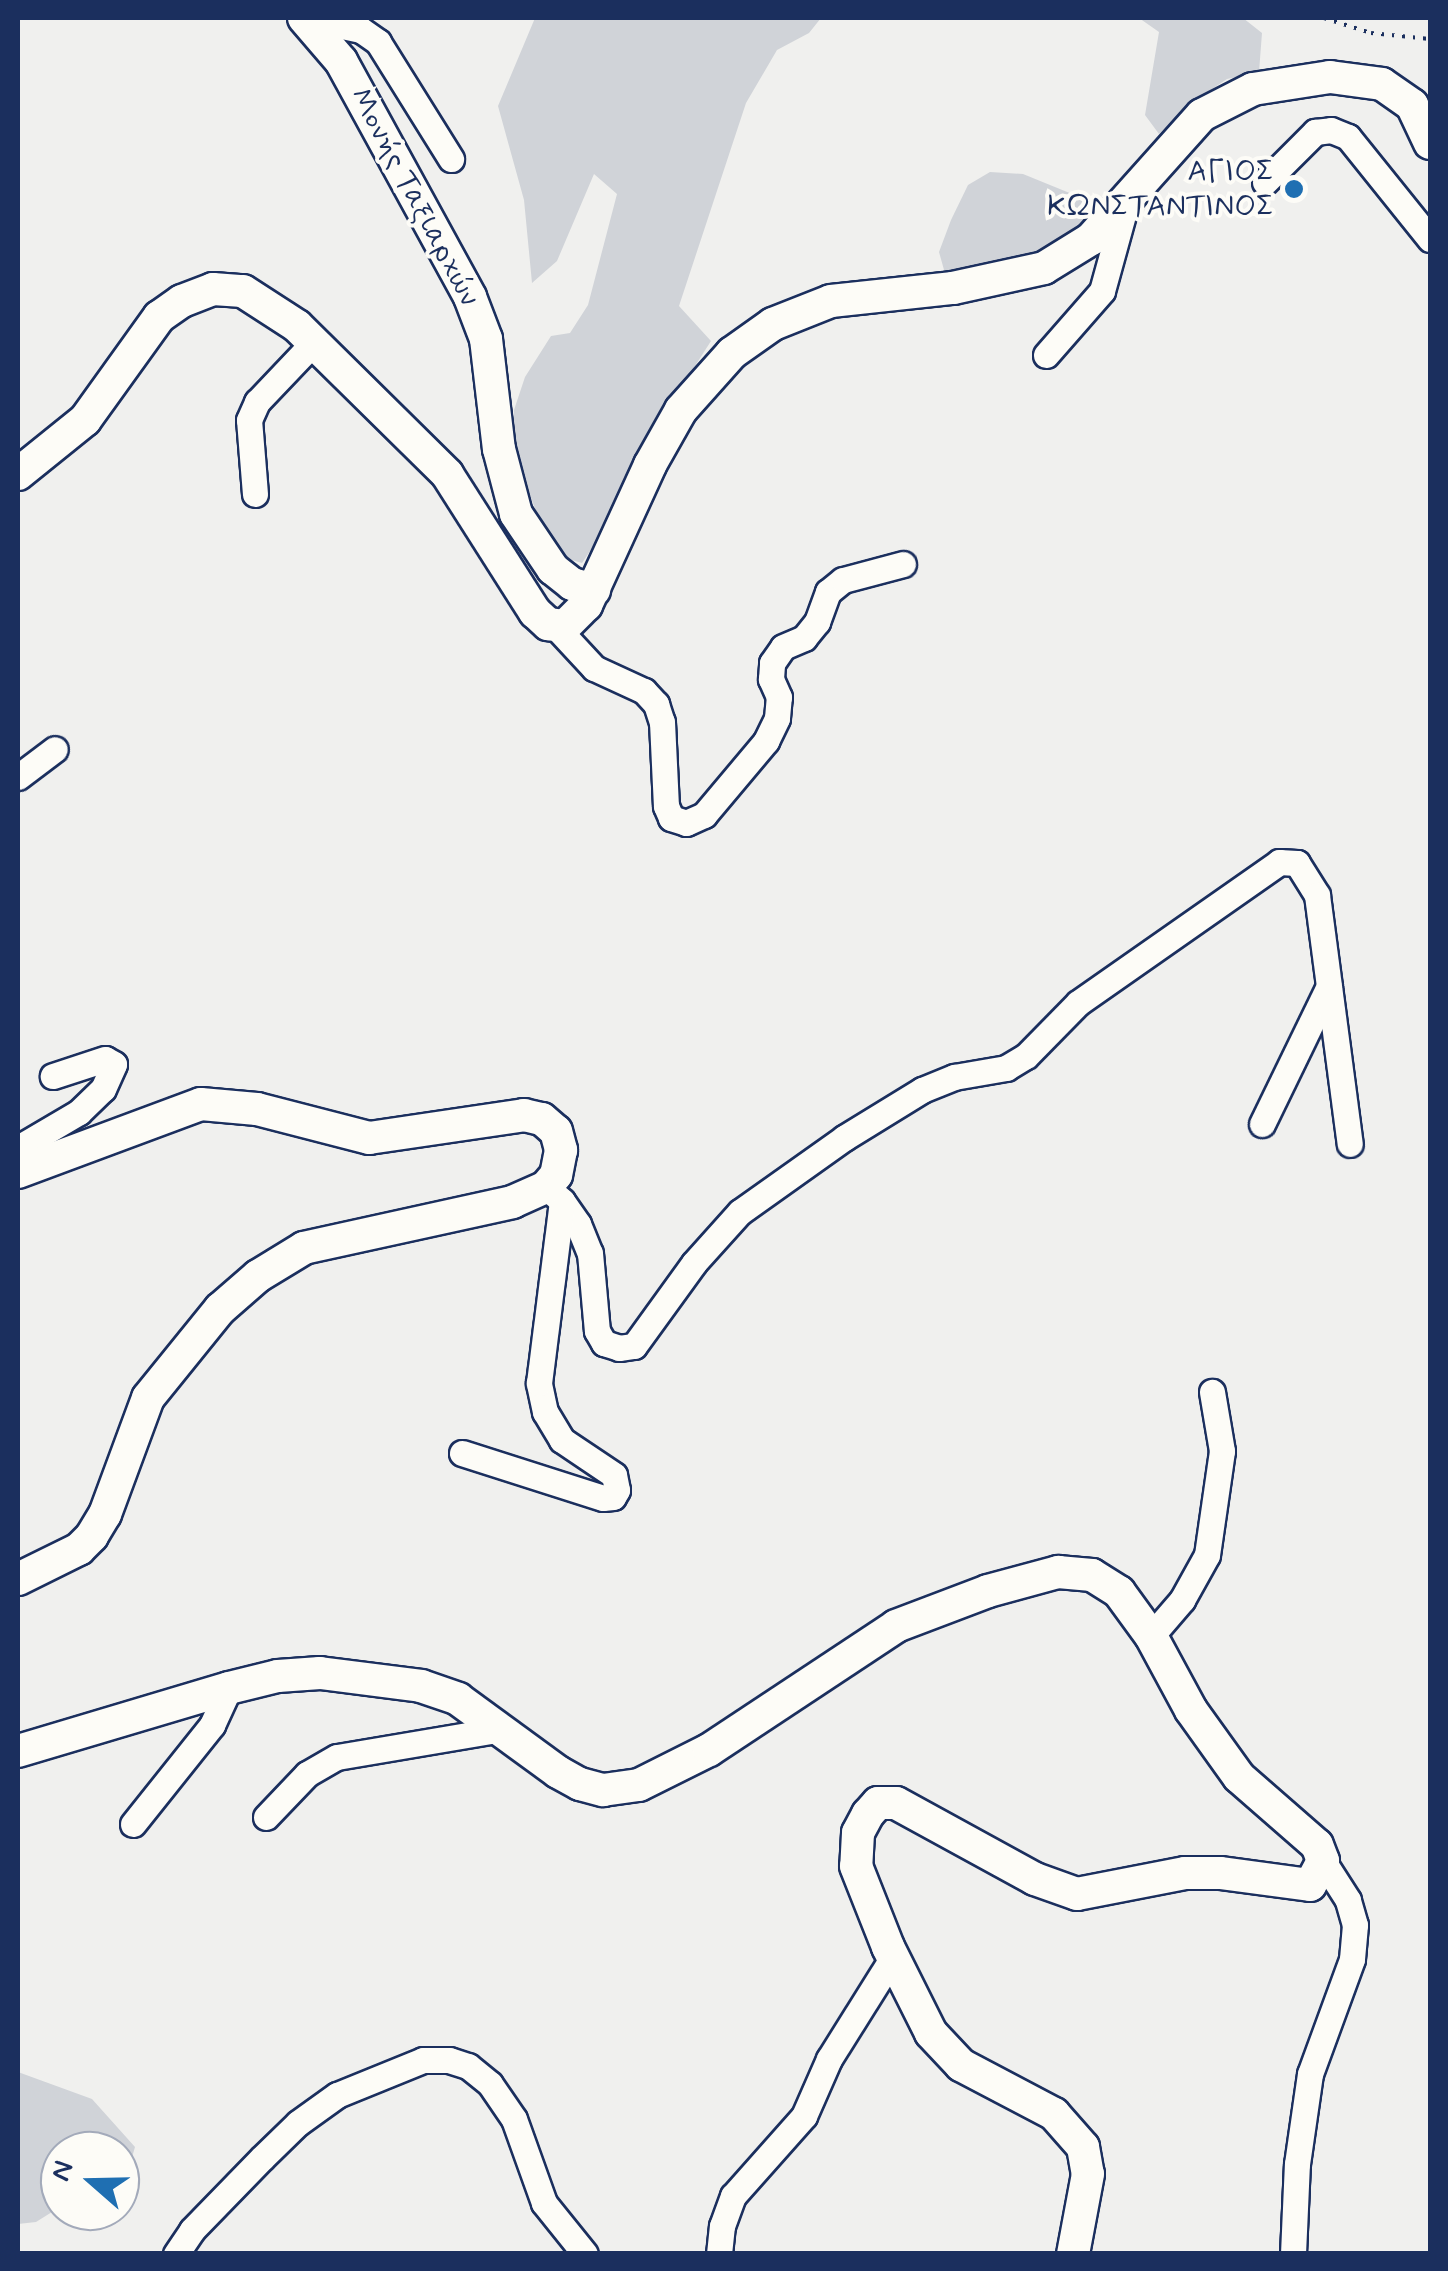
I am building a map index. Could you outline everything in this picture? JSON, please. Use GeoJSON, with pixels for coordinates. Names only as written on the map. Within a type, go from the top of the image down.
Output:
{"type":"FeatureCollection","features":[{"type":"Feature","properties":{"kind":"main road","name":"Μονής Ταξιαρχών"},"geometry":{"type":"LineString","coordinates":[[305,18],[341,61],[470,296],[486,339],[498,449],[516,514],[553,570],[572,584],[594,590]]}},
{"type":"Feature","properties":{"kind":"main road"},"geometry":{"type":"LineString","coordinates":[[18,474],[85,420],[160,317],[182,301],[213,290],[243,291],[266,302],[314,342],[447,474],[535,612],[556,627],[580,616],[650,465],[681,410],[712,372],[752,336],[792,314],[831,301],[953,288],[1030,273],[1080,248],[1202,115],[1242,93],[1272,85],[1344,77],[1382,84],[1412,105],[1430,143]]}},
{"type":"Feature","properties":{"kind":"main road"},"geometry":{"type":"LineString","coordinates":[[18,1172],[201,1104],[257,1109],[369,1138],[524,1115],[542,1119],[556,1131],[561,1150],[554,1194],[304,1248],[258,1276],[220,1309],[148,1398],[92,1536],[79,1549],[18,1579]]}},
{"type":"Feature","properties":{"kind":"main road"},"geometry":{"type":"LineString","coordinates":[[18,1751],[229,1688],[278,1676],[320,1674],[420,1686],[458,1699],[580,1784],[603,1790],[640,1784],[709,1750],[896,1626],[988,1591],[1058,1572],[1092,1575],[1119,1592],[1151,1636],[1190,1710],[1239,1777],[1317,1845],[1322,1860],[1310,1886],[1220,1873],[1185,1874],[1077,1894],[1035,1879],[896,1803],[878,1803],[858,1833],[856,1866],[893,1957],[931,2033],[961,2065],[1068,2124],[1083,2147],[1088,2174],[1073,2254]]}},
{"type":"Feature","properties":{"kind":"street"},"geometry":{"type":"LineString","coordinates":[[305,18],[361,30],[378,42],[451,159]]}},
{"type":"Feature","properties":{"kind":"street"},"geometry":{"type":"LineString","coordinates":[[1264,182],[1315,132],[1331,130],[1348,137],[1430,239]]}},
{"type":"Feature","properties":{"kind":"street"},"geometry":{"type":"LineString","coordinates":[[1046,356],[1102,291],[1128,198]]}},
{"type":"Feature","properties":{"kind":"street"},"geometry":{"type":"LineString","coordinates":[[255,494],[249,420],[256,402],[314,342]]}},
{"type":"Feature","properties":{"kind":"street"},"geometry":{"type":"LineString","coordinates":[[556,627],[594,668],[644,691],[656,704],[662,722],[666,806],[671,818],[686,823],[704,815],[766,741],[777,718],[779,697],[771,680],[772,662],[783,648],[804,638],[817,622],[828,592],[842,580],[903,564]]}},
{"type":"Feature","properties":{"kind":"street"},"geometry":{"type":"LineString","coordinates":[[18,776],[55,749]]}},
{"type":"Feature","properties":{"kind":"street"},"geometry":{"type":"LineString","coordinates":[[554,1194],[590,1253],[597,1331],[604,1343],[620,1348],[634,1346],[694,1262],[740,1212],[844,1138],[922,1090],[954,1077],[1006,1068],[1026,1056],[1078,1004],[1279,862],[1298,864],[1317,895],[1350,1144]]}},
{"type":"Feature","properties":{"kind":"street"},"geometry":{"type":"LineString","coordinates":[[1262,1124],[1329,986]]}},
{"type":"Feature","properties":{"kind":"street"},"geometry":{"type":"LineString","coordinates":[[18,1148],[80,1112],[103,1089],[114,1064],[105,1058],[52,1076]]}},
{"type":"Feature","properties":{"kind":"street"},"geometry":{"type":"LineString","coordinates":[[462,1453],[604,1498],[612,1497],[617,1490],[614,1475],[562,1440],[546,1412],[538,1383],[554,1194]]}},
{"type":"Feature","properties":{"kind":"street"},"geometry":{"type":"LineString","coordinates":[[1151,1636],[1182,1600],[1207,1554],[1222,1451],[1212,1392]]}},
{"type":"Feature","properties":{"kind":"street"},"geometry":{"type":"LineString","coordinates":[[133,1824],[212,1725],[229,1688]]}},
{"type":"Feature","properties":{"kind":"street"},"geometry":{"type":"LineString","coordinates":[[266,1818],[308,1774],[337,1757],[503,1729]]}},
{"type":"Feature","properties":{"kind":"street"},"geometry":{"type":"LineString","coordinates":[[1293,2254],[1297,2164],[1310,2074],[1352,1959],[1355,1924],[1348,1900],[1322,1860]]}},
{"type":"Feature","properties":{"kind":"street"},"geometry":{"type":"LineString","coordinates":[[717,2251],[733,2196],[804,2116],[829,2059],[893,1957]]}},
{"type":"Feature","properties":{"kind":"street"},"geometry":{"type":"LineString","coordinates":[[176,2254],[192,2230],[262,2158],[298,2123],[337,2095],[423,2060],[449,2060],[468,2066],[490,2084],[514,2118],[544,2203],[585,2254]]}},
{"type":"Feature","properties":{"kind":"path"},"geometry":{"type":"LineString","coordinates":[[1324,18],[1371,34],[1430,40]]}},
{"type":"Feature","properties":{"kind":"shaded area"},"geometry":{"type":"Polygon","coordinates":[[[535,18],[821,18],[809,33],[777,50],[746,103],[679,306],[711,341],[640,452],[607,526],[582,563],[568,559],[552,542],[536,511],[513,450],[514,410],[525,377],[551,336],[570,333],[588,305],[617,194],[594,174],[557,261],[532,283],[524,200],[498,106],[535,18]]]}},
{"type":"Feature","properties":{"kind":"shaded area"},"geometry":{"type":"Polygon","coordinates":[[[1139,18],[1243,18],[1262,33],[1259,72],[1227,79],[1188,105],[1159,134],[1145,115],[1159,32],[1139,18]]]}},
{"type":"Feature","properties":{"kind":"shaded area"},"geometry":{"type":"Polygon","coordinates":[[[990,172],[1023,174],[1104,207],[1066,249],[946,277],[939,252],[951,220],[968,185],[990,172]]]}},
{"type":"Feature","properties":{"kind":"shaded area"},"geometry":{"type":"Polygon","coordinates":[[[18,2072],[92,2099],[121,2131],[40,2131],[40,2220],[18,2224],[18,2072]]]}},
{"type":"Feature","properties":{"kind":"place","name":"ΑΓΙΟΣ ΚΩΝΣΤΑΝΤΙΝΟΣ"},"geometry":{"type":"Point","coordinates":[1294,189]}}]}
